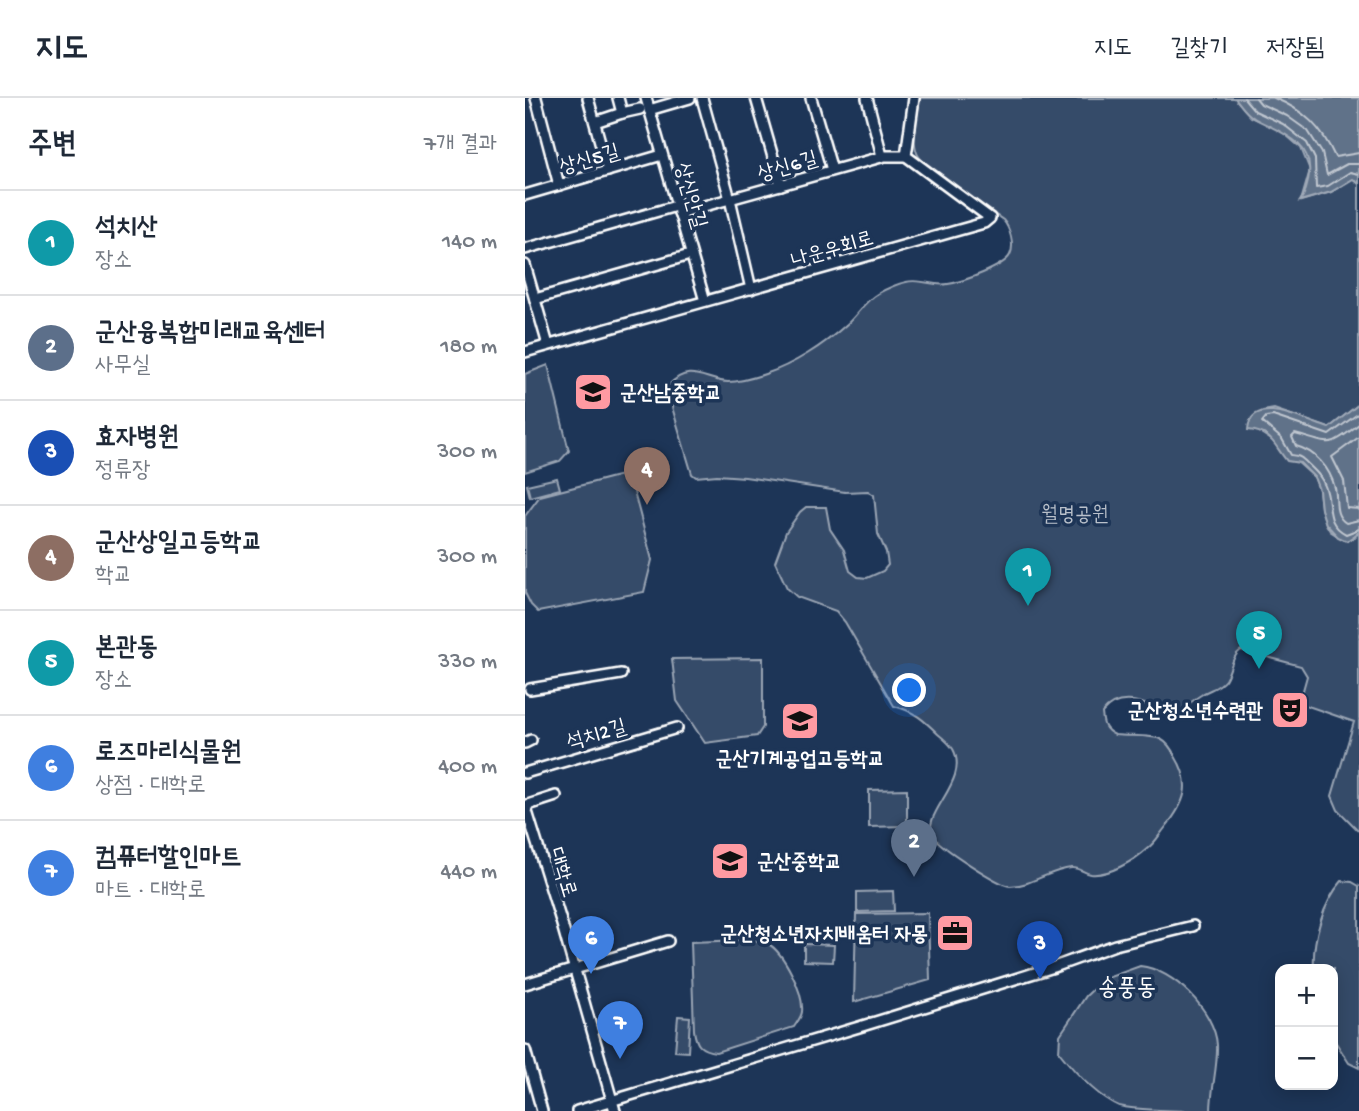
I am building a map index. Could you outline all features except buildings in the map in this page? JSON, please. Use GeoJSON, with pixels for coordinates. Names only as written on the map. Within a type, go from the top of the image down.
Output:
{"type":"FeatureCollection","features":[{"type":"Feature","properties":{"kind":"street"},"geometry":{"type":"LineString","coordinates":[[536,98],[559,185]]}},
{"type":"Feature","properties":{"kind":"street"},"geometry":{"type":"LineString","coordinates":[[588,98],[608,171]]}},
{"type":"Feature","properties":{"kind":"street"},"geometry":{"type":"LineString","coordinates":[[618,98],[622,113]]}},
{"type":"Feature","properties":{"kind":"street","name":"상신안길"},"geometry":{"type":"LineString","coordinates":[[646,98],[644,109],[662,155],[705,301]]}},
{"type":"Feature","properties":{"kind":"street"},"geometry":{"type":"LineString","coordinates":[[595,122],[622,113],[690,98]]}},
{"type":"Feature","properties":{"kind":"street"},"geometry":{"type":"LineString","coordinates":[[702,98],[751,289]]}},
{"type":"Feature","properties":{"kind":"street"},"geometry":{"type":"LineString","coordinates":[[756,98],[781,185]]}},
{"type":"Feature","properties":{"kind":"street"},"geometry":{"type":"LineString","coordinates":[[811,98],[832,170]]}},
{"type":"Feature","properties":{"kind":"street"},"geometry":{"type":"LineString","coordinates":[[867,98],[882,156]]}},
{"type":"Feature","properties":{"kind":"street"},"geometry":{"type":"LineString","coordinates":[[906,156],[914,98]]}},
{"type":"Feature","properties":{"kind":"street","name":"상신5길"},"geometry":{"type":"LineString","coordinates":[[525,195],[662,155]]}},
{"type":"Feature","properties":{"kind":"street","name":"상신6길"},"geometry":{"type":"LineString","coordinates":[[525,249],[730,199],[882,156],[906,156]]}},
{"type":"Feature","properties":{"kind":"street","name":"나운우회로"},"geometry":{"type":"LineString","coordinates":[[525,352],[983,223],[990,218],[906,156]]}},
{"type":"Feature","properties":{"kind":"street"},"geometry":{"type":"LineString","coordinates":[[535,299],[690,255]]}},
{"type":"Feature","properties":{"kind":"street"},"geometry":{"type":"LineString","coordinates":[[525,265],[548,345]]}},
{"type":"Feature","properties":{"kind":"street"},"geometry":{"type":"LineString","coordinates":[[530,689],[621,674]]}},
{"type":"Feature","properties":{"kind":"street","name":"석치2길"},"geometry":{"type":"LineString","coordinates":[[525,773],[677,728]]}},
{"type":"Feature","properties":{"kind":"street"},"geometry":{"type":"LineString","coordinates":[[525,805],[556,796]]}},
{"type":"Feature","properties":{"kind":"street","name":"대학로"},"geometry":{"type":"LineString","coordinates":[[525,805],[615,1111]]}},
{"type":"Feature","properties":{"kind":"street"},"geometry":{"type":"LineString","coordinates":[[577,1111],[1054,967],[1115,945],[1193,926]]}},
{"type":"Feature","properties":{"kind":"street"},"geometry":{"type":"LineString","coordinates":[[525,984],[668,941]]}},
{"type":"Feature","properties":{"kind":"street"},"geometry":{"type":"LineString","coordinates":[[525,1050],[542,1111]]}},
{"type":"Feature","properties":{"kind":"green space","name":"월명공원"},"geometry":{"type":"Polygon","coordinates":[[[920,98],[1235,98],[1251,117],[1279,129],[1301,148],[1310,170],[1301,201],[1331,192],[1354,178],[1359,184],[1359,404],[1329,428],[1274,409],[1263,411],[1252,418],[1258,431],[1276,443],[1314,477],[1319,490],[1321,509],[1330,531],[1344,540],[1354,538],[1359,532],[1359,831],[1338,810],[1332,796],[1354,722],[1302,704],[1300,701],[1307,676],[1301,666],[1241,650],[1222,683],[1197,697],[1173,716],[1145,704],[1127,701],[1118,702],[1102,713],[1108,731],[1115,735],[1152,737],[1164,741],[1181,766],[1185,785],[1182,802],[1151,846],[1114,870],[1098,874],[1071,868],[1010,886],[994,879],[947,849],[934,837],[931,828],[955,774],[957,761],[953,749],[928,724],[894,706],[836,611],[797,597],[787,588],[775,562],[786,532],[800,512],[806,507],[826,507],[830,529],[844,550],[850,571],[858,577],[867,578],[883,571],[888,565],[878,534],[874,495],[868,491],[845,492],[745,477],[696,477],[692,474],[669,397],[669,385],[677,378],[698,374],[733,382],[776,370],[808,354],[847,324],[869,300],[887,289],[911,281],[943,285],[954,283],[991,269],[1010,255],[1011,237],[1003,220],[942,178],[917,153],[915,133],[920,98]]]}},
{"type":"Feature","properties":{"kind":"green space"},"geometry":{"type":"Polygon","coordinates":[[[548,365],[569,451],[560,461],[525,472],[525,374],[548,365]]]}},
{"type":"Feature","properties":{"kind":"green space"},"geometry":{"type":"Polygon","coordinates":[[[629,473],[652,560],[644,592],[538,612],[525,593],[525,516],[540,496],[629,473]]]}},
{"type":"Feature","properties":{"kind":"green space"},"geometry":{"type":"Polygon","coordinates":[[[557,478],[560,489],[530,497],[527,485],[557,478]]]}},
{"type":"Feature","properties":{"kind":"green space"},"geometry":{"type":"Polygon","coordinates":[[[763,658],[763,727],[757,736],[705,743],[677,701],[672,659],[763,658]]]}},
{"type":"Feature","properties":{"kind":"green space"},"geometry":{"type":"Polygon","coordinates":[[[907,789],[907,826],[869,827],[869,790],[907,789]]]}},
{"type":"Feature","properties":{"kind":"green space"},"geometry":{"type":"Polygon","coordinates":[[[1342,881],[1359,886],[1359,1068],[1349,1063],[1338,1046],[1338,964],[1314,964],[1320,922],[1342,881]]]}},
{"type":"Feature","properties":{"kind":"green space"},"geometry":{"type":"Polygon","coordinates":[[[893,891],[894,911],[857,912],[857,892],[893,891]]]}},
{"type":"Feature","properties":{"kind":"green space"},"geometry":{"type":"Polygon","coordinates":[[[928,913],[930,980],[854,1002],[856,914],[928,913]]]}},
{"type":"Feature","properties":{"kind":"green space"},"geometry":{"type":"Polygon","coordinates":[[[745,940],[767,943],[780,955],[800,994],[801,1014],[794,1027],[716,1052],[706,1050],[698,1043],[694,1030],[691,942],[745,940]]]}},
{"type":"Feature","properties":{"kind":"green space"},"geometry":{"type":"Polygon","coordinates":[[[804,944],[834,945],[833,962],[804,961],[804,944]]]}},
{"type":"Feature","properties":{"kind":"green space"},"geometry":{"type":"Polygon","coordinates":[[[1140,966],[1153,969],[1178,983],[1209,1019],[1217,1045],[1211,1111],[1152,1110],[1119,1106],[1094,1090],[1059,1052],[1060,1035],[1086,996],[1104,979],[1140,966]]]}},
{"type":"Feature","properties":{"kind":"green space"},"geometry":{"type":"Polygon","coordinates":[[[678,1016],[690,1017],[688,1052],[675,1051],[678,1016]]]}},
{"type":"Feature","properties":{"kind":"water"},"geometry":{"type":"Polygon","coordinates":[[[1235,98],[1359,98],[1359,184],[1353,179],[1331,192],[1300,201],[1309,174],[1309,162],[1305,153],[1291,138],[1251,116],[1235,98]]]}},
{"type":"Feature","properties":{"kind":"water"},"geometry":{"type":"Polygon","coordinates":[[[1359,404],[1359,532],[1347,541],[1338,537],[1326,524],[1314,477],[1300,463],[1287,461],[1267,436],[1248,430],[1251,419],[1259,413],[1269,411],[1282,412],[1329,428],[1359,404]]]}},
{"type":"Feature","properties":{"kind":"place","name":"군산남중학교"},"geometry":{"type":"Point","coordinates":[593,392]}},
{"type":"Feature","properties":{"kind":"place","name":"군산상일고등학교"},"geometry":{"type":"Point","coordinates":[647,505]}},
{"type":"Feature","properties":{"kind":"place","name":"석치산"},"geometry":{"type":"Point","coordinates":[1028,606]}},
{"type":"Feature","properties":{"kind":"place","name":"본관동"},"geometry":{"type":"Point","coordinates":[1259,669]}},
{"type":"Feature","properties":{"kind":"place","name":"군산청소년수련관"},"geometry":{"type":"Point","coordinates":[1290,710]}},
{"type":"Feature","properties":{"kind":"place","name":"군산기계공업고등학교"},"geometry":{"type":"Point","coordinates":[800,721]}},
{"type":"Feature","properties":{"kind":"place","name":"군산중학교"},"geometry":{"type":"Point","coordinates":[730,861]}},
{"type":"Feature","properties":{"kind":"place","name":"군산융복합미래교육센터"},"geometry":{"type":"Point","coordinates":[914,877]}},
{"type":"Feature","properties":{"kind":"place","name":"군산청소년자치배움터 자몽"},"geometry":{"type":"Point","coordinates":[955,933]}},
{"type":"Feature","properties":{"kind":"place","name":"로즈마리식물원"},"geometry":{"type":"Point","coordinates":[591,974]}},
{"type":"Feature","properties":{"kind":"place","name":"효자병원"},"geometry":{"type":"Point","coordinates":[1040,979]}},
{"type":"Feature","properties":{"kind":"place","name":"컴퓨터할인마트"},"geometry":{"type":"Point","coordinates":[620,1059]}},
{"type":"Feature","properties":{"kind":"district","name":"송풍동"},"geometry":{"type":"Point","coordinates":[1127,986]}}]}
